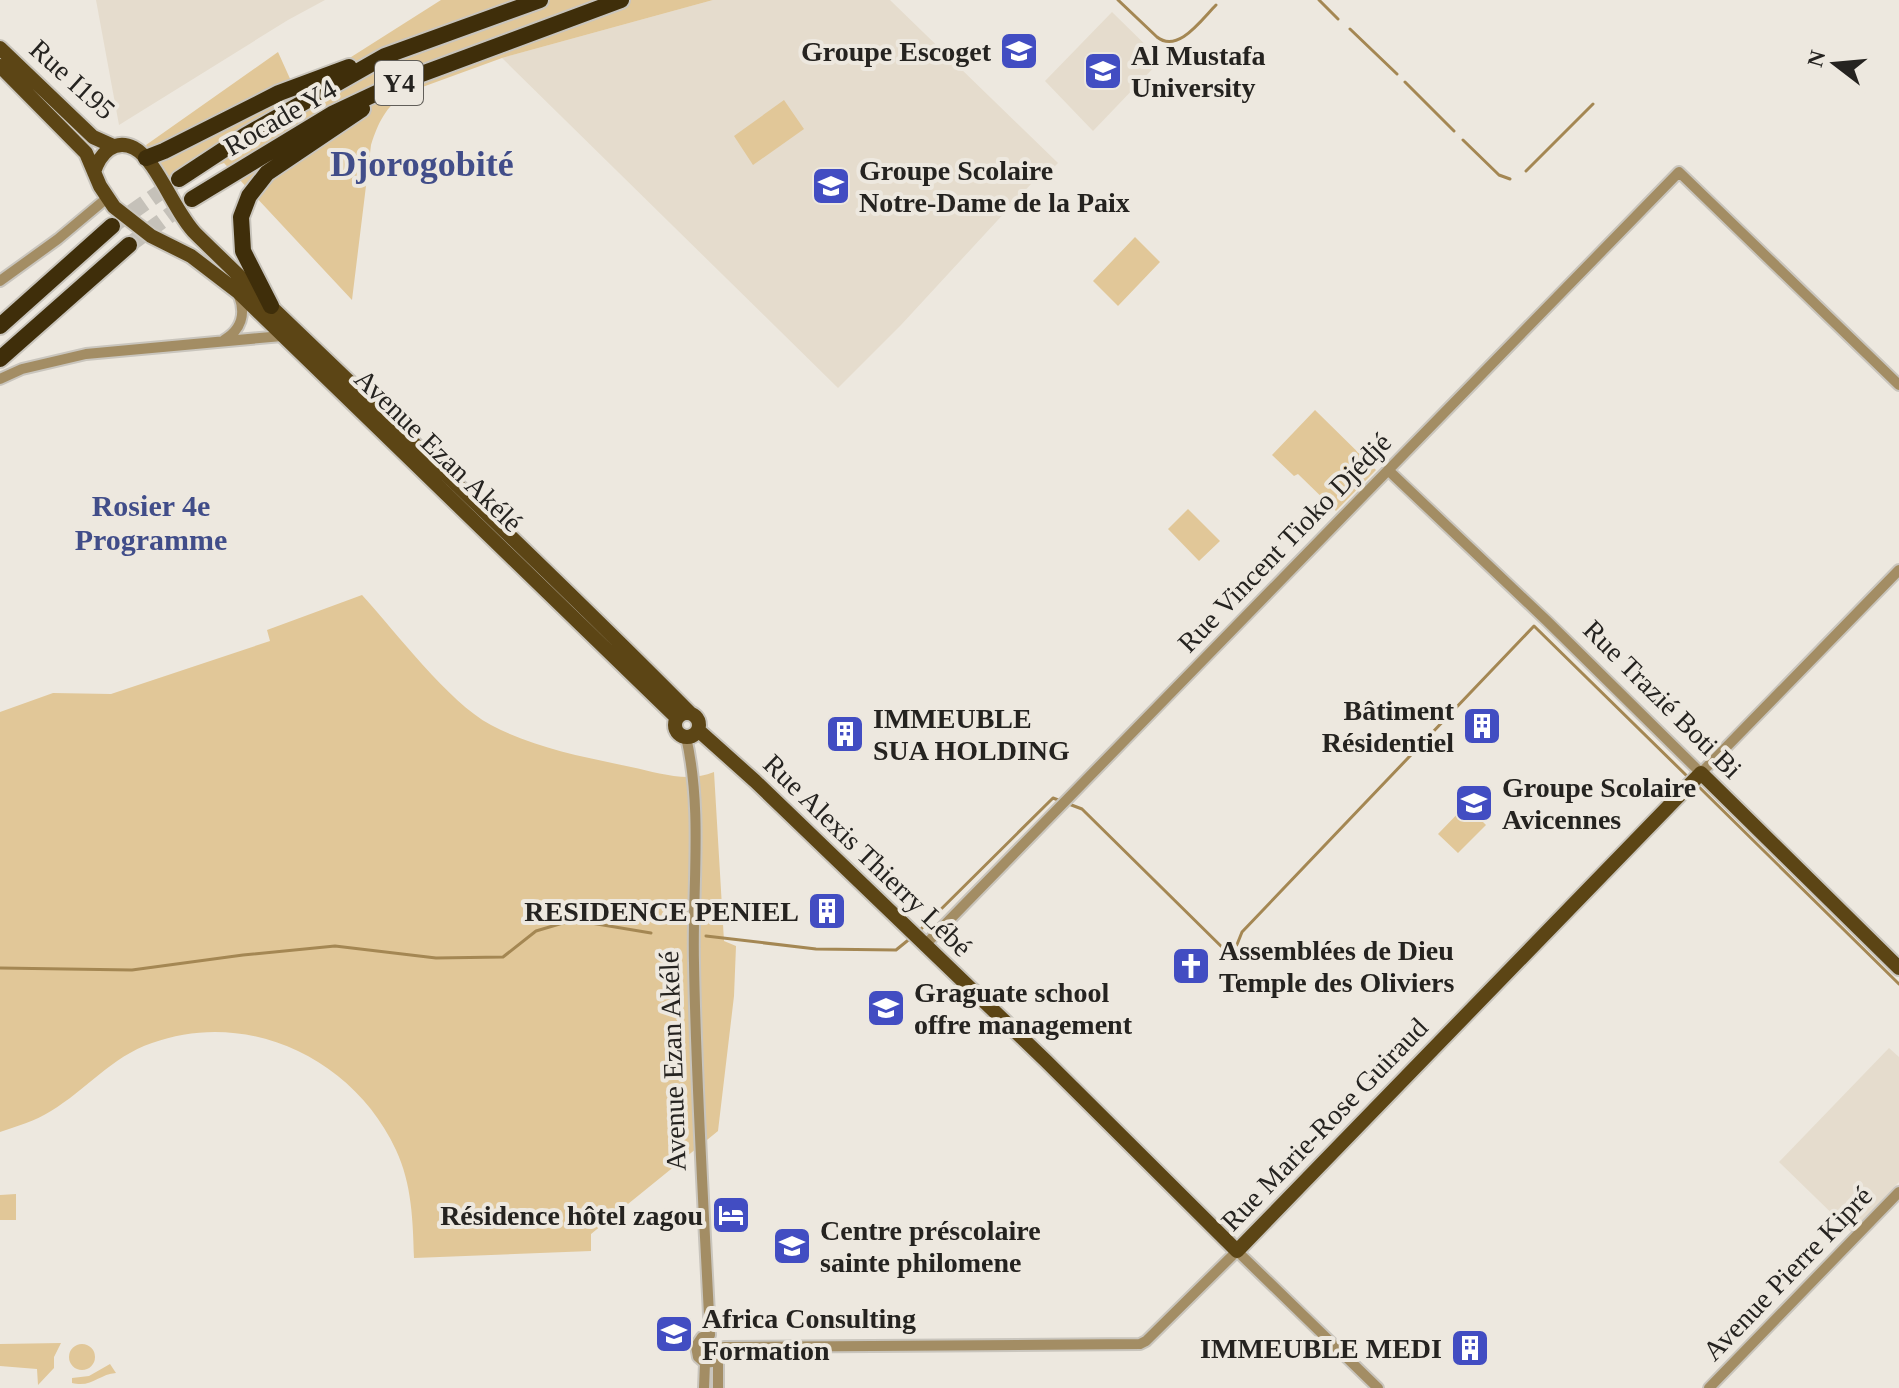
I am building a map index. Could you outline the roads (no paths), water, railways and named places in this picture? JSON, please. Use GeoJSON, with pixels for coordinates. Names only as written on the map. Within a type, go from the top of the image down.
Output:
{"type":"FeatureCollection","features":[{"type":"Feature","properties":{"kind":"highway","name":"Rocade Y4"},"geometry":{"type":"LineString","coordinates":[[179,179],[246,135],[385,56],[540,0]]}},
{"type":"Feature","properties":{"kind":"highway","name":"Rocade Y4"},"geometry":{"type":"LineString","coordinates":[[192,199],[332,114],[400,82],[621,0]]}},
{"type":"Feature","properties":{"kind":"highway"},"geometry":{"type":"LineString","coordinates":[[146,158],[279,93],[385,56]]}},
{"type":"Feature","properties":{"kind":"highway"},"geometry":{"type":"LineString","coordinates":[[271,306],[243,251],[241,217],[249,196],[267,173],[400,82]]}},
{"type":"Feature","properties":{"kind":"highway"},"geometry":{"type":"LineString","coordinates":[[0,326],[112,226]]}},
{"type":"Feature","properties":{"kind":"highway"},"geometry":{"type":"LineString","coordinates":[[0,359],[129,245]]}},
{"type":"Feature","properties":{"kind":"main road","name":"Rue I195"},"geometry":{"type":"LineString","coordinates":[[0,48],[93,137],[113,146]]}},
{"type":"Feature","properties":{"kind":"main road","name":"Rue I195"},"geometry":{"type":"LineString","coordinates":[[0,66],[86,153],[114,207],[151,236]]}},
{"type":"Feature","properties":{"kind":"main road","name":"Rue I195"},"geometry":{"type":"LineString","coordinates":[[94,172],[99,159],[113,146],[121,144],[136,148],[146,158]]}},
{"type":"Feature","properties":{"kind":"main road"},"geometry":{"type":"LineString","coordinates":[[146,158],[179,214],[170,231],[151,236]]}},
{"type":"Feature","properties":{"kind":"main road","name":"Avenue Ezan Akélé"},"geometry":{"type":"LineString","coordinates":[[179,214],[387,416],[684,716]]}},
{"type":"Feature","properties":{"kind":"main road","name":"Avenue Ezan Akélé"},"geometry":{"type":"LineString","coordinates":[[151,236],[191,256],[238,292],[572,614],[684,716]]}},
{"type":"Feature","properties":{"kind":"main road"},"geometry":{"type":"LineString","coordinates":[[684,716],[699,720],[692,733],[676,730],[684,716]]}},
{"type":"Feature","properties":{"kind":"main road","name":"Rue Alexis Thierry Lébé"},"geometry":{"type":"LineString","coordinates":[[692,733],[755,781],[1046,1061],[1237,1251]]}},
{"type":"Feature","properties":{"kind":"main road","name":"Rue Trazié Boti Bi"},"geometry":{"type":"LineString","coordinates":[[1701,773],[1899,968]]}},
{"type":"Feature","properties":{"kind":"main road","name":"Rue Marie-Rose Guiraud"},"geometry":{"type":"LineString","coordinates":[[1237,1251],[1701,773]]}},
{"type":"Feature","properties":{"kind":"street","name":"Rue Vincent Tioko Djédjé"},"geometry":{"type":"LineString","coordinates":[[924,946],[1679,172],[1899,385]]}},
{"type":"Feature","properties":{"kind":"street"},"geometry":{"type":"LineString","coordinates":[[0,281],[107,198]]}},
{"type":"Feature","properties":{"kind":"street"},"geometry":{"type":"LineString","coordinates":[[223,341],[239,326],[242,317],[238,292]]}},
{"type":"Feature","properties":{"kind":"street"},"geometry":{"type":"LineString","coordinates":[[0,379],[22,369],[86,354],[282,336]]}},
{"type":"Feature","properties":{"kind":"street","name":"Rue Trazié Boti Bi"},"geometry":{"type":"LineString","coordinates":[[1388,470],[1701,773]]}},
{"type":"Feature","properties":{"kind":"street","name":"Rue Marie-Rose Guiraud"},"geometry":{"type":"LineString","coordinates":[[1701,773],[1899,570]]}},
{"type":"Feature","properties":{"kind":"street","name":"Avenue Ezan Akélé"},"geometry":{"type":"LineString","coordinates":[[692,733],[696,813],[693,951],[696,1073],[710,1335]]}},
{"type":"Feature","properties":{"kind":"street","name":"Avenue Pierre Kipré"},"geometry":{"type":"LineString","coordinates":[[1709,1388],[1899,1192]]}},
{"type":"Feature","properties":{"kind":"street","name":"Rue Marie-Rose Guiraud"},"geometry":{"type":"LineString","coordinates":[[724,1347],[1140,1344],[1237,1251]]}},
{"type":"Feature","properties":{"kind":"street","name":"Rue Alexis Thierry Lébé"},"geometry":{"type":"LineString","coordinates":[[1237,1251],[1378,1388]]}},
{"type":"Feature","properties":{"kind":"street"},"geometry":{"type":"LineString","coordinates":[[718,1361],[705,1363],[698,1357],[696,1346],[702,1337],[718,1337],[724,1347],[718,1361],[718,1388]]}},
{"type":"Feature","properties":{"kind":"street"},"geometry":{"type":"LineString","coordinates":[[704,1388],[705,1363]]}},
{"type":"Feature","properties":{"kind":"waterway"},"geometry":{"type":"LineString","coordinates":[[1118,0],[1165,41],[1173,41],[1189,33],[1216,5]]}},
{"type":"Feature","properties":{"kind":"waterway"},"geometry":{"type":"LineString","coordinates":[[1319,0],[1338,19]]}},
{"type":"Feature","properties":{"kind":"waterway"},"geometry":{"type":"LineString","coordinates":[[1350,29],[1397,74]]}},
{"type":"Feature","properties":{"kind":"waterway"},"geometry":{"type":"LineString","coordinates":[[1405,82],[1454,131]]}},
{"type":"Feature","properties":{"kind":"waterway"},"geometry":{"type":"LineString","coordinates":[[1526,171],[1593,104]]}},
{"type":"Feature","properties":{"kind":"waterway"},"geometry":{"type":"LineString","coordinates":[[1463,140],[1499,175],[1510,179]]}},
{"type":"Feature","properties":{"kind":"waterway"},"geometry":{"type":"LineString","coordinates":[[918,932],[1053,798],[1082,809],[1232,957],[1242,932],[1534,626],[1690,779]]}},
{"type":"Feature","properties":{"kind":"waterway"},"geometry":{"type":"LineString","coordinates":[[1696,784],[1899,984]]}},
{"type":"Feature","properties":{"kind":"waterway"},"geometry":{"type":"LineString","coordinates":[[0,968],[132,970],[335,946],[436,958],[503,957],[536,931],[573,920],[651,933]]}},
{"type":"Feature","properties":{"kind":"waterway"},"geometry":{"type":"LineString","coordinates":[[706,936],[816,949],[896,950],[912,937]]}},
{"type":"Feature","properties":{"kind":"tunnel"},"geometry":{"type":"LineString","coordinates":[[112,226],[179,179]]}},
{"type":"Feature","properties":{"kind":"tunnel"},"geometry":{"type":"LineString","coordinates":[[129,245],[189,201]]}},
{"type":"Feature","properties":{"kind":"place","name":"Groupe Escoget"},"geometry":{"type":"Point","coordinates":[1019,51]}},
{"type":"Feature","properties":{"kind":"place","name":"Al Mustafa University"},"geometry":{"type":"Point","coordinates":[1103,71]}},
{"type":"Feature","properties":{"kind":"place","name":"Groupe Scolaire Notre-Dame de la Paix"},"geometry":{"type":"Point","coordinates":[831,186]}},
{"type":"Feature","properties":{"kind":"place","name":"Bâtiment Résidentiel"},"geometry":{"type":"Point","coordinates":[1482,726]}},
{"type":"Feature","properties":{"kind":"place","name":"IMMEUBLE SUA HOLDING"},"geometry":{"type":"Point","coordinates":[845,734]}},
{"type":"Feature","properties":{"kind":"place","name":"Groupe Scolaire Avicennes"},"geometry":{"type":"Point","coordinates":[1474,803]}},
{"type":"Feature","properties":{"kind":"place","name":"RESIDENCE PENIEL"},"geometry":{"type":"Point","coordinates":[827,911]}},
{"type":"Feature","properties":{"kind":"place","name":"Assemblées de Dieu Temple des Oliviers"},"geometry":{"type":"Point","coordinates":[1191,966]}},
{"type":"Feature","properties":{"kind":"place","name":"Graguate school offre management"},"geometry":{"type":"Point","coordinates":[886,1008]}},
{"type":"Feature","properties":{"kind":"place","name":"Résidence hôtel zagou"},"geometry":{"type":"Point","coordinates":[731,1215]}},
{"type":"Feature","properties":{"kind":"place","name":"Centre préscolaire sainte philomene"},"geometry":{"type":"Point","coordinates":[792,1246]}},
{"type":"Feature","properties":{"kind":"place","name":"Africa Consulting Formation"},"geometry":{"type":"Point","coordinates":[674,1334]}},
{"type":"Feature","properties":{"kind":"place","name":"IMMEUBLE MEDI"},"geometry":{"type":"Point","coordinates":[1470,1348]}},
{"type":"Feature","properties":{"kind":"district","name":"Djorogobité"},"geometry":{"type":"Point","coordinates":[422,163]}},
{"type":"Feature","properties":{"kind":"district","name":"Rosier 4e Programme"},"geometry":{"type":"Point","coordinates":[151,523]}}]}
